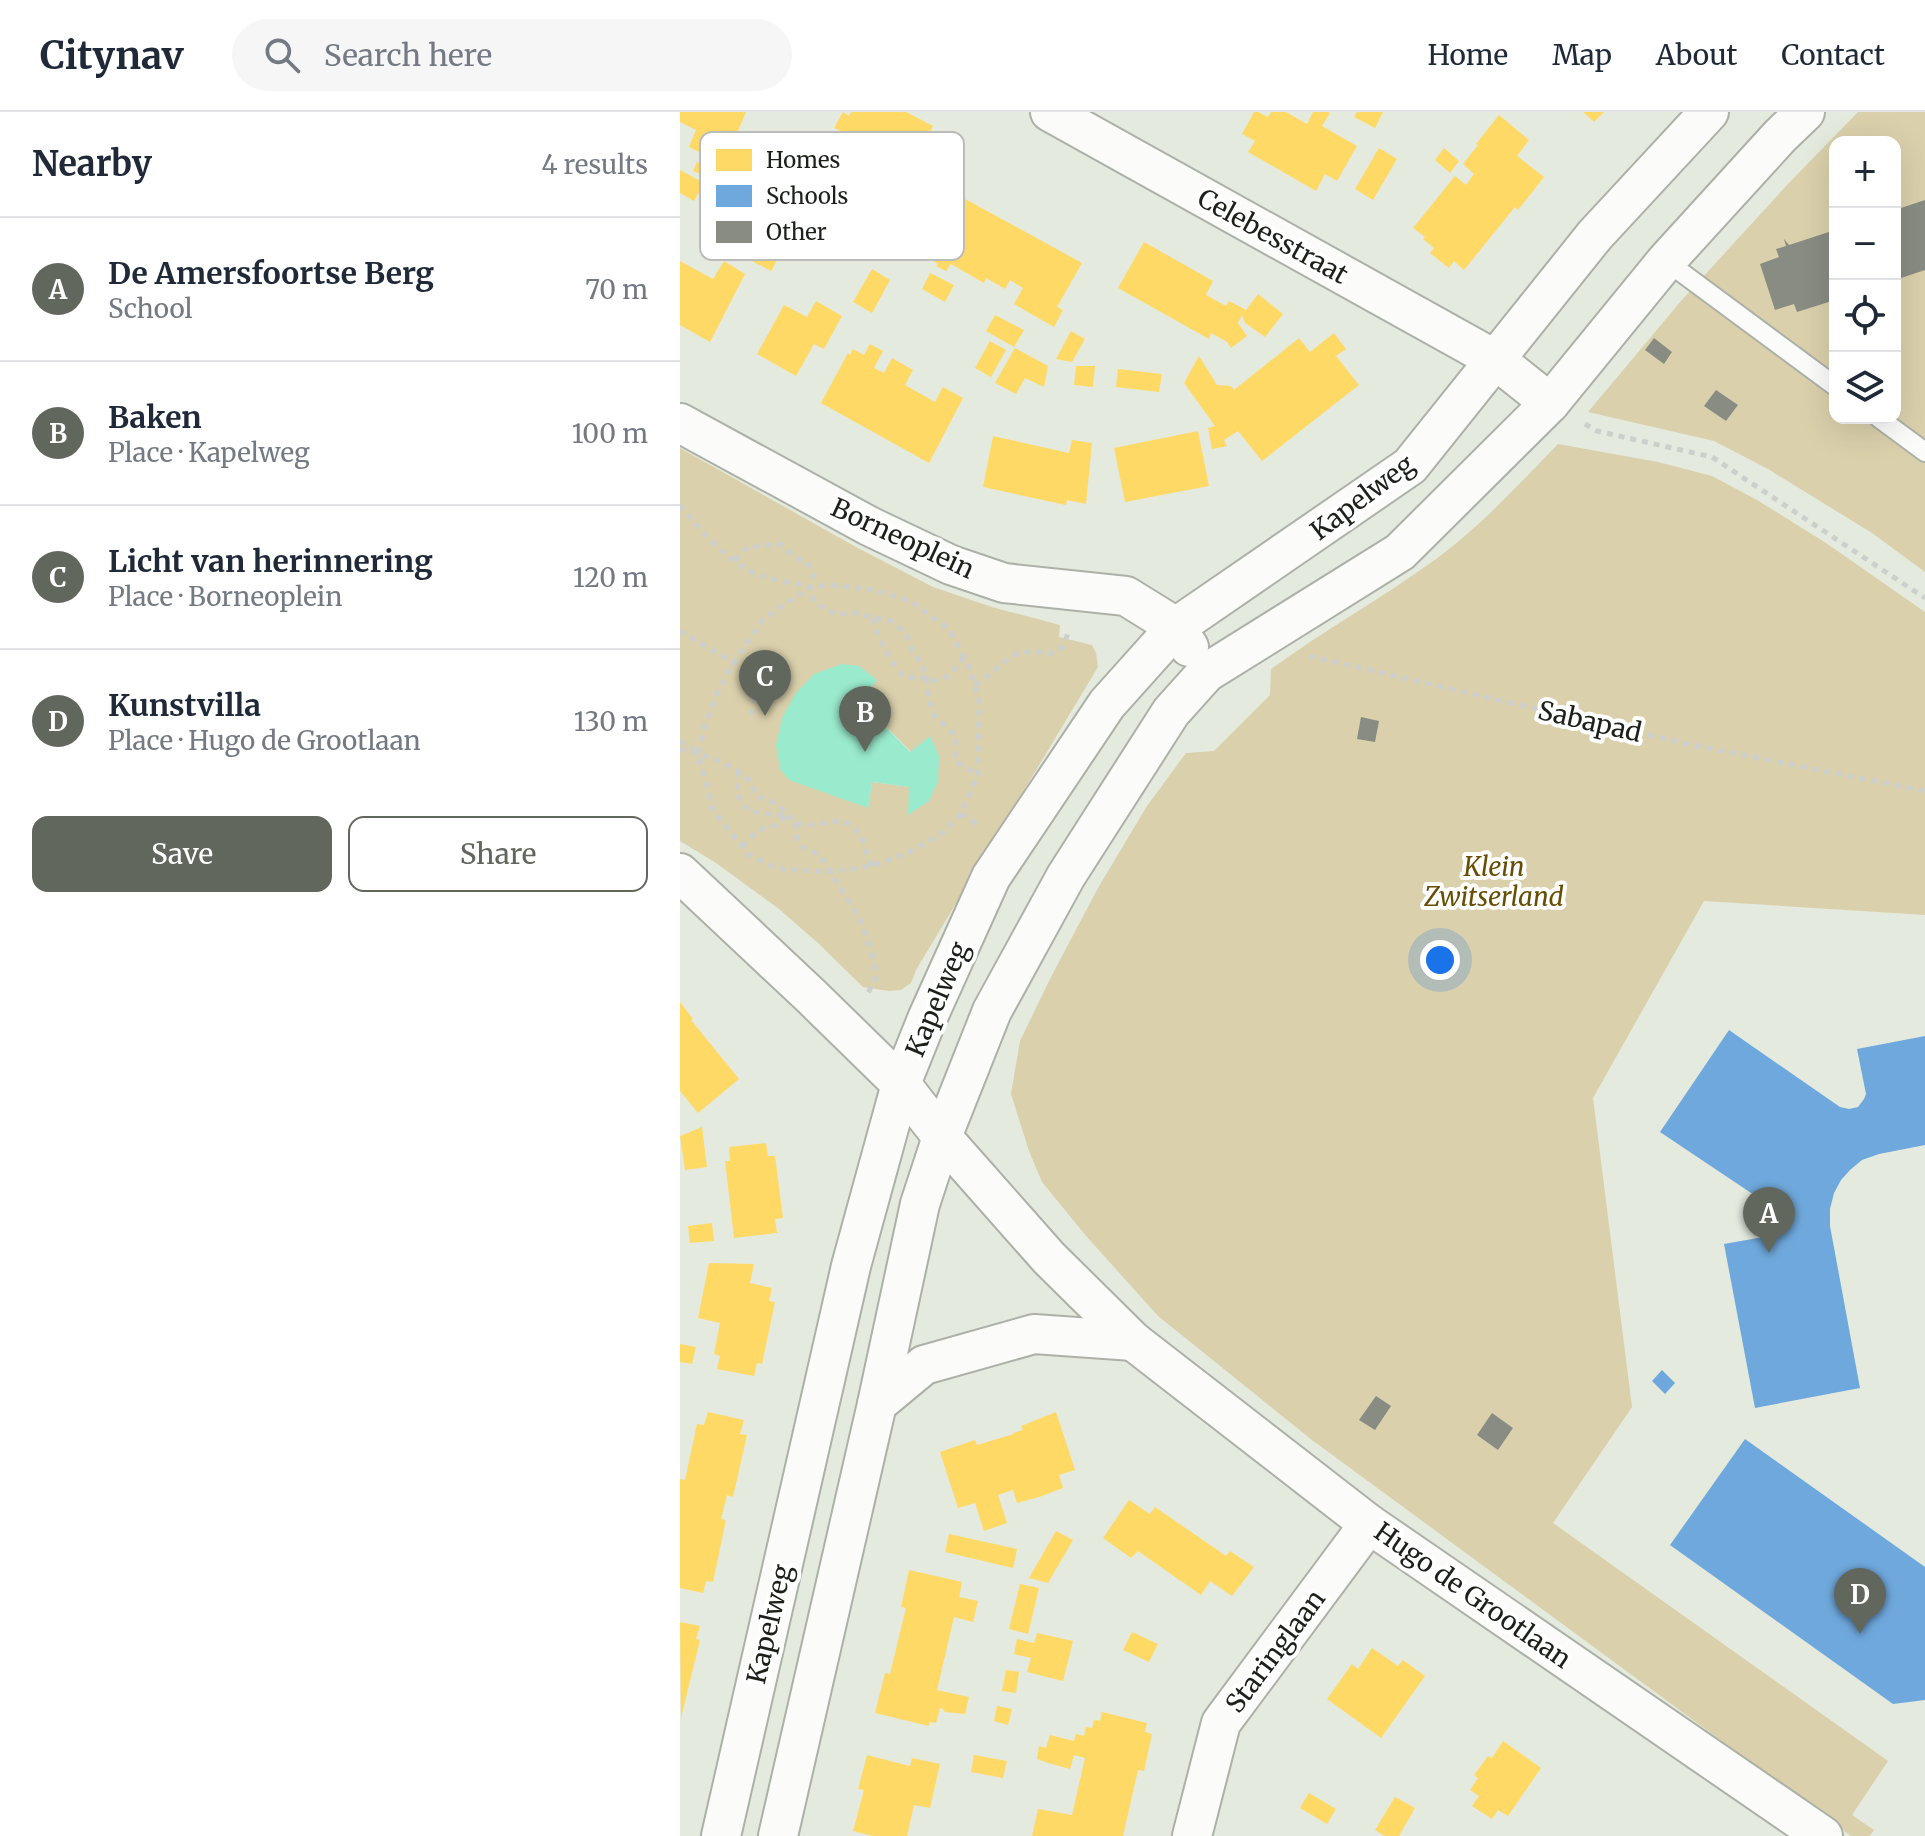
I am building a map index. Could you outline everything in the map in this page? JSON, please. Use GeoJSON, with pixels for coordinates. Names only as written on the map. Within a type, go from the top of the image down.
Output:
{"type":"FeatureCollection","features":[{"type":"Feature","properties":{"kind":"street","name":"Kapelweg"},"geometry":{"type":"LineString","coordinates":[[721,1836],[851,1266],[901,1084],[991,877],[1107,704],[1176,627],[1410,466],[1595,235],[1709,112]]}},
{"type":"Feature","properties":{"kind":"street"},"geometry":{"type":"LineString","coordinates":[[778,1836],[920,1204],[942,1137],[992,1011],[1066,876],[1171,712],[1206,673],[1400,552],[1550,403],[1666,261],[1805,112]]}},
{"type":"Feature","properties":{"kind":"street","name":"Celebesstraat"},"geometry":{"type":"LineString","coordinates":[[1070,117],[1496,360]]}},
{"type":"Feature","properties":{"kind":"street"},"geometry":{"type":"LineString","coordinates":[[1496,360],[1550,403]]}},
{"type":"Feature","properties":{"kind":"street","name":"Borneoplein"},"geometry":{"type":"LineString","coordinates":[[680,423],[869,526],[951,565],[1004,583],[1126,596],[1176,627],[1206,673]]}},
{"type":"Feature","properties":{"kind":"street"},"geometry":{"type":"LineString","coordinates":[[680,873],[901,1084]]}},
{"type":"Feature","properties":{"kind":"street","name":"Hugo de Grootlaan"},"geometry":{"type":"LineString","coordinates":[[901,1084],[942,1137],[1049,1258],[1133,1341],[1369,1524],[1823,1836]]}},
{"type":"Feature","properties":{"kind":"street"},"geometry":{"type":"LineString","coordinates":[[877,1404],[924,1365],[1034,1334],[1133,1341]]}},
{"type":"Feature","properties":{"kind":"street","name":"Staringlaan"},"geometry":{"type":"LineString","coordinates":[[1192,1836],[1221,1723],[1369,1524]]}},
{"type":"Feature","properties":{"kind":"lane"},"geometry":{"type":"LineString","coordinates":[[1666,261],[1829,382]]}},
{"type":"Feature","properties":{"kind":"lane"},"geometry":{"type":"LineString","coordinates":[[1887,424],[1925,452]]}},
{"type":"Feature","properties":{"kind":"path"},"geometry":{"type":"LineString","coordinates":[[1550,403],[1597,431],[1712,457],[1925,598]]}},
{"type":"Feature","properties":{"kind":"path"},"geometry":{"type":"LineString","coordinates":[[680,505],[694,524],[724,553],[758,575],[810,587],[831,585],[874,590],[910,601],[949,629],[964,657],[979,699],[978,775],[961,814],[940,835],[905,854],[871,866],[831,872],[778,869],[749,855],[713,810],[698,753],[705,725],[733,663],[764,618],[810,587]]}},
{"type":"Feature","properties":{"kind":"path"},"geometry":{"type":"LineString","coordinates":[[735,560],[748,547],[780,544],[795,557],[807,562],[814,574],[810,587],[815,603],[835,614],[855,613],[891,621],[906,634],[927,678],[934,715],[956,736],[955,761],[978,775]]}},
{"type":"Feature","properties":{"kind":"path"},"geometry":{"type":"LineString","coordinates":[[975,685],[1016,654],[1033,651],[1050,654],[1063,647],[1081,591]]}},
{"type":"Feature","properties":{"kind":"path"},"geometry":{"type":"LineString","coordinates":[[873,618],[877,637],[904,677],[939,681],[951,674],[964,657]]}},
{"type":"Feature","properties":{"kind":"path"},"geometry":{"type":"LineString","coordinates":[[680,631],[761,679]]}},
{"type":"Feature","properties":{"kind":"path","name":"Sabapad"},"geometry":{"type":"LineString","coordinates":[[1257,641],[1688,744],[1925,791]]}},
{"type":"Feature","properties":{"kind":"path"},"geometry":{"type":"LineString","coordinates":[[751,715],[761,679],[770,668],[788,660]]}},
{"type":"Feature","properties":{"kind":"path"},"geometry":{"type":"LineString","coordinates":[[680,741],[698,753]]}},
{"type":"Feature","properties":{"kind":"path"},"geometry":{"type":"LineString","coordinates":[[680,749],[713,758],[738,771],[749,780],[757,796],[779,805],[795,823],[797,839],[804,848],[820,855],[860,919],[872,952],[876,977],[867,996]]}},
{"type":"Feature","properties":{"kind":"path"},"geometry":{"type":"LineString","coordinates":[[738,771],[738,798],[746,808],[761,814],[788,815]]}},
{"type":"Feature","properties":{"kind":"path"},"geometry":{"type":"LineString","coordinates":[[742,846],[758,830],[776,825],[788,815]]}},
{"type":"Feature","properties":{"kind":"path"},"geometry":{"type":"LineString","coordinates":[[795,823],[812,825],[838,821],[849,824],[861,835],[871,866]]}},
{"type":"Feature","properties":{"kind":"green space"},"geometry":{"type":"Polygon","coordinates":[[[1858,112],[1925,112],[1925,572],[1872,533],[1768,469],[1714,441],[1588,412],[1681,301],[1829,142],[1829,424],[1901,424],[1901,136],[1835,136],[1858,112]]]}},
{"type":"Feature","properties":{"kind":"green space","name":"Klein Zwitserland"},"geometry":{"type":"Polygon","coordinates":[[[1558,444],[1658,462],[1712,476],[1826,543],[1925,612],[1925,915],[1704,901],[1593,1098],[1632,1407],[1553,1523],[1888,1761],[1852,1815],[1874,1830],[1870,1836],[1851,1836],[1312,1440],[1158,1316],[1042,1182],[1011,1094],[1020,1041],[1051,977],[1098,888],[1147,806],[1186,753],[1214,751],[1270,695],[1271,669],[1452,546],[1558,444]]]}},
{"type":"Feature","properties":{"kind":"green space"},"geometry":{"type":"Polygon","coordinates":[[[680,448],[933,587],[1060,625],[1059,637],[1092,645],[1098,667],[911,983],[901,990],[863,987],[779,909],[680,841],[680,448]],[[842,664],[868,807],[872,782],[910,787],[911,752],[861,701],[877,680],[842,664]]]}},
{"type":"Feature","properties":{"kind":"shaded area"},"geometry":{"type":"Polygon","coordinates":[[[842,664],[859,666],[877,680],[861,701],[910,752],[930,736],[939,756],[938,781],[929,801],[908,815],[909,787],[872,782],[868,808],[789,780],[780,769],[776,745],[782,718],[795,694],[814,674],[842,664]]]}},
{"type":"Feature","properties":{"kind":"building: Homes"},"geometry":{"type":"Polygon","coordinates":[[[680,112],[746,112],[738,132],[700,132],[700,152],[689,147],[696,130],[680,122],[680,112]]]}},
{"type":"Feature","properties":{"kind":"building: Homes"},"geometry":{"type":"Polygon","coordinates":[[[843,112],[849,116],[851,112],[906,112],[933,126],[930,132],[840,132],[834,128],[843,112]]]}},
{"type":"Feature","properties":{"kind":"building: Homes"},"geometry":{"type":"Polygon","coordinates":[[[1254,112],[1268,117],[1271,112],[1286,112],[1307,124],[1313,112],[1328,112],[1322,126],[1357,146],[1337,181],[1325,174],[1316,191],[1248,152],[1255,141],[1242,134],[1254,112]]]}},
{"type":"Feature","properties":{"kind":"building: Homes"},"geometry":{"type":"Polygon","coordinates":[[[1357,112],[1383,112],[1375,128],[1354,117],[1357,112]]]}},
{"type":"Feature","properties":{"kind":"building: Homes"},"geometry":{"type":"Polygon","coordinates":[[[1583,112],[1604,112],[1594,122],[1583,112]]]}},
{"type":"Feature","properties":{"kind":"building: Homes"},"geometry":{"type":"Polygon","coordinates":[[[1499,115],[1529,140],[1517,156],[1544,177],[1518,210],[1515,207],[1464,270],[1454,261],[1449,268],[1430,253],[1434,248],[1413,228],[1455,176],[1466,185],[1474,174],[1463,164],[1499,115]]]}},
{"type":"Feature","properties":{"kind":"building: Homes"},"geometry":{"type":"Polygon","coordinates":[[[1379,148],[1397,159],[1373,200],[1355,189],[1379,148]]]}},
{"type":"Feature","properties":{"kind":"building: Homes"},"geometry":{"type":"Polygon","coordinates":[[[1444,148],[1459,161],[1450,173],[1435,160],[1444,148]]]}},
{"type":"Feature","properties":{"kind":"building: Homes"},"geometry":{"type":"Polygon","coordinates":[[[697,162],[700,163],[700,174],[693,171],[697,162]]]}},
{"type":"Feature","properties":{"kind":"building: Homes"},"geometry":{"type":"Polygon","coordinates":[[[680,170],[700,181],[700,190],[694,201],[680,193],[680,170]]]}},
{"type":"Feature","properties":{"kind":"building: Homes"},"geometry":{"type":"Polygon","coordinates":[[[964,198],[1082,263],[1057,307],[1063,310],[1054,327],[1014,304],[1023,288],[1010,280],[1005,289],[986,278],[984,283],[951,264],[946,271],[936,266],[938,264],[932,260],[964,260],[964,198]]]}},
{"type":"Feature","properties":{"kind":"building: Homes"},"geometry":{"type":"Polygon","coordinates":[[[1144,242],[1213,281],[1206,295],[1226,306],[1229,301],[1246,310],[1258,294],[1283,314],[1265,337],[1245,323],[1242,315],[1238,323],[1247,336],[1231,348],[1211,333],[1209,339],[1118,288],[1144,242]]]}},
{"type":"Feature","properties":{"kind":"building: Homes"},"geometry":{"type":"Polygon","coordinates":[[[750,260],[777,260],[771,271],[750,260]]]}},
{"type":"Feature","properties":{"kind":"building: Homes"},"geometry":{"type":"Polygon","coordinates":[[[680,261],[713,279],[724,261],[745,274],[710,342],[680,325],[680,261]]]}},
{"type":"Feature","properties":{"kind":"building: Homes"},"geometry":{"type":"Polygon","coordinates":[[[872,269],[890,280],[872,313],[853,302],[872,269]]]}},
{"type":"Feature","properties":{"kind":"building: Homes"},"geometry":{"type":"Polygon","coordinates":[[[930,273],[954,285],[945,302],[922,289],[930,273]]]}},
{"type":"Feature","properties":{"kind":"building: Homes"},"geometry":{"type":"Polygon","coordinates":[[[816,301],[842,316],[824,349],[814,344],[796,376],[757,354],[784,305],[807,317],[816,301]]]}},
{"type":"Feature","properties":{"kind":"building: Homes"},"geometry":{"type":"Polygon","coordinates":[[[995,315],[1024,330],[1014,347],[986,331],[995,315]]]}},
{"type":"Feature","properties":{"kind":"building: Homes"},"geometry":{"type":"Polygon","coordinates":[[[1071,331],[1085,339],[1072,362],[1056,359],[1071,331]]]}},
{"type":"Feature","properties":{"kind":"building: Homes"},"geometry":{"type":"Polygon","coordinates":[[[1334,333],[1346,349],[1336,356],[1359,385],[1262,461],[1238,431],[1224,440],[1227,446],[1212,449],[1208,428],[1215,426],[1184,383],[1199,356],[1217,385],[1231,386],[1234,390],[1299,338],[1310,352],[1334,333]]]}},
{"type":"Feature","properties":{"kind":"building: Homes"},"geometry":{"type":"Polygon","coordinates":[[[990,341],[1006,350],[991,377],[975,368],[990,341]]]}},
{"type":"Feature","properties":{"kind":"building: Homes"},"geometry":{"type":"Polygon","coordinates":[[[870,344],[883,351],[874,368],[884,373],[892,358],[913,370],[905,385],[919,393],[935,402],[943,387],[963,398],[929,463],[821,403],[848,353],[850,355],[853,349],[864,355],[870,344]]]}},
{"type":"Feature","properties":{"kind":"building: Homes"},"geometry":{"type":"Polygon","coordinates":[[[1015,348],[1048,366],[1044,387],[1025,378],[1016,394],[995,383],[1015,348]]]}},
{"type":"Feature","properties":{"kind":"building: Homes"},"geometry":{"type":"Polygon","coordinates":[[[1076,366],[1095,366],[1093,387],[1074,385],[1076,366]]]}},
{"type":"Feature","properties":{"kind":"building: Homes"},"geometry":{"type":"Polygon","coordinates":[[[1118,369],[1162,374],[1159,392],[1116,387],[1118,369]]]}},
{"type":"Feature","properties":{"kind":"building: Homes"},"geometry":{"type":"Polygon","coordinates":[[[1198,431],[1209,486],[1125,502],[1114,448],[1198,431]]]}},
{"type":"Feature","properties":{"kind":"building: Homes"},"geometry":{"type":"Polygon","coordinates":[[[993,436],[1069,453],[1072,440],[1092,443],[1086,504],[1067,500],[1066,505],[983,487],[993,436]]]}},
{"type":"Feature","properties":{"kind":"building: Homes"},"geometry":{"type":"Polygon","coordinates":[[[680,1002],[739,1079],[698,1113],[680,1091],[680,1002]]]}},
{"type":"Feature","properties":{"kind":"building: Homes"},"geometry":{"type":"Polygon","coordinates":[[[702,1127],[707,1167],[685,1170],[680,1136],[702,1127]]]}},
{"type":"Feature","properties":{"kind":"building: Homes"},"geometry":{"type":"Polygon","coordinates":[[[766,1143],[768,1156],[775,1156],[783,1218],[775,1219],[777,1233],[734,1238],[725,1161],[730,1161],[729,1147],[766,1143]]]}},
{"type":"Feature","properties":{"kind":"building: Homes"},"geometry":{"type":"Polygon","coordinates":[[[712,1223],[714,1241],[690,1243],[688,1226],[712,1223]]]}},
{"type":"Feature","properties":{"kind":"building: Homes"},"geometry":{"type":"Polygon","coordinates":[[[709,1263],[754,1264],[750,1283],[772,1288],[769,1301],[775,1302],[762,1364],[757,1363],[754,1376],[717,1369],[720,1356],[714,1354],[720,1323],[698,1318],[709,1263]]]}},
{"type":"Feature","properties":{"kind":"building: Homes"},"geometry":{"type":"Polygon","coordinates":[[[680,1344],[696,1347],[692,1364],[680,1362],[680,1344]]]}},
{"type":"Feature","properties":{"kind":"building: Homes"},"geometry":{"type":"Polygon","coordinates":[[[708,1412],[744,1420],[740,1434],[747,1435],[733,1497],[727,1495],[721,1519],[726,1520],[713,1582],[706,1581],[703,1593],[680,1588],[680,1479],[685,1480],[697,1424],[704,1425],[708,1412]]]}},
{"type":"Feature","properties":{"kind":"building: Homes"},"geometry":{"type":"Polygon","coordinates":[[[1056,1412],[1075,1470],[1059,1475],[1063,1488],[1039,1497],[1017,1503],[1013,1490],[998,1495],[1007,1523],[984,1531],[975,1503],[958,1508],[940,1452],[975,1440],[977,1445],[1014,1434],[1023,1430],[1021,1426],[1056,1412]]]}},
{"type":"Feature","properties":{"kind":"building: Homes"},"geometry":{"type":"Polygon","coordinates":[[[1129,1500],[1150,1514],[1155,1507],[1226,1556],[1230,1551],[1254,1567],[1232,1596],[1210,1581],[1201,1595],[1138,1551],[1131,1558],[1103,1538],[1129,1500]]]}},
{"type":"Feature","properties":{"kind":"building: Homes"},"geometry":{"type":"Polygon","coordinates":[[[1056,1531],[1073,1540],[1048,1583],[1029,1578],[1056,1531]]]}},
{"type":"Feature","properties":{"kind":"building: Homes"},"geometry":{"type":"Polygon","coordinates":[[[949,1534],[1017,1549],[1013,1568],[945,1552],[949,1534]]]}},
{"type":"Feature","properties":{"kind":"building: Homes"},"geometry":{"type":"Polygon","coordinates":[[[909,1570],[962,1582],[959,1597],[978,1601],[973,1622],[954,1617],[937,1690],[969,1697],[965,1714],[945,1712],[940,1708],[936,1723],[930,1722],[929,1726],[875,1713],[885,1673],[890,1674],[906,1608],[901,1607],[909,1570]]]}},
{"type":"Feature","properties":{"kind":"building: Homes"},"geometry":{"type":"Polygon","coordinates":[[[1020,1584],[1039,1588],[1028,1634],[1009,1629],[1020,1584]]]}},
{"type":"Feature","properties":{"kind":"building: Homes"},"geometry":{"type":"Polygon","coordinates":[[[680,1622],[700,1626],[696,1639],[700,1640],[681,1718],[680,1622]]]}},
{"type":"Feature","properties":{"kind":"building: Homes"},"geometry":{"type":"Polygon","coordinates":[[[1132,1632],[1158,1644],[1149,1662],[1123,1650],[1132,1632]]]}},
{"type":"Feature","properties":{"kind":"building: Homes"},"geometry":{"type":"Polygon","coordinates":[[[1037,1633],[1073,1641],[1063,1681],[1027,1672],[1031,1658],[1014,1654],[1017,1639],[1034,1643],[1037,1633]]]}},
{"type":"Feature","properties":{"kind":"building: Homes"},"geometry":{"type":"Polygon","coordinates":[[[1372,1648],[1398,1666],[1403,1660],[1425,1676],[1381,1738],[1327,1699],[1352,1664],[1358,1669],[1372,1648]]]}},
{"type":"Feature","properties":{"kind":"building: Homes"},"geometry":{"type":"Polygon","coordinates":[[[1006,1670],[1019,1672],[1016,1693],[1002,1691],[1006,1670]]]}},
{"type":"Feature","properties":{"kind":"building: Homes"},"geometry":{"type":"Polygon","coordinates":[[[997,1706],[1012,1709],[1008,1725],[994,1721],[997,1706]]]}},
{"type":"Feature","properties":{"kind":"building: Homes"},"geometry":{"type":"Polygon","coordinates":[[[1102,1712],[1147,1723],[1145,1732],[1152,1734],[1144,1771],[1138,1770],[1123,1836],[1032,1836],[1038,1809],[1072,1815],[1085,1758],[1074,1755],[1070,1769],[1037,1759],[1039,1746],[1046,1748],[1050,1735],[1074,1741],[1076,1734],[1084,1736],[1086,1727],[1092,1728],[1094,1720],[1100,1721],[1102,1712]]]}},
{"type":"Feature","properties":{"kind":"building: Homes"},"geometry":{"type":"Polygon","coordinates":[[[1503,1741],[1541,1768],[1508,1816],[1498,1810],[1492,1819],[1472,1806],[1479,1796],[1470,1790],[1478,1778],[1474,1775],[1488,1756],[1492,1758],[1503,1741]]]}},
{"type":"Feature","properties":{"kind":"building: Homes"},"geometry":{"type":"Polygon","coordinates":[[[867,1755],[910,1766],[912,1758],[940,1764],[930,1808],[914,1805],[907,1836],[873,1836],[853,1831],[864,1790],[858,1789],[867,1755]]]}},
{"type":"Feature","properties":{"kind":"building: Homes"},"geometry":{"type":"Polygon","coordinates":[[[974,1755],[1007,1761],[1003,1778],[971,1772],[974,1755]]]}},
{"type":"Feature","properties":{"kind":"building: Homes"},"geometry":{"type":"Polygon","coordinates":[[[1309,1793],[1336,1809],[1327,1824],[1300,1808],[1309,1793]]]}},
{"type":"Feature","properties":{"kind":"building: Homes"},"geometry":{"type":"Polygon","coordinates":[[[1395,1797],[1415,1808],[1399,1836],[1385,1836],[1375,1830],[1395,1797]]]}},
{"type":"Feature","properties":{"kind":"building: Schools"},"geometry":{"type":"Polygon","coordinates":[[[1729,1030],[1840,1107],[1849,1109],[1858,1107],[1866,1094],[1857,1049],[1925,1036],[1925,1145],[1862,1160],[1841,1180],[1830,1209],[1830,1226],[1860,1388],[1755,1408],[1724,1244],[1769,1236],[1778,1224],[1777,1215],[1772,1207],[1660,1132],[1729,1030]]]}},
{"type":"Feature","properties":{"kind":"building: Schools"},"geometry":{"type":"Polygon","coordinates":[[[1662,1370],[1675,1383],[1665,1394],[1652,1381],[1662,1370]]]}},
{"type":"Feature","properties":{"kind":"building: Schools"},"geometry":{"type":"Polygon","coordinates":[[[1745,1439],[1925,1567],[1925,1700],[1893,1704],[1670,1545],[1745,1439]]]}},
{"type":"Feature","properties":{"kind":"building: Other"},"geometry":{"type":"Polygon","coordinates":[[[1925,200],[1925,270],[1901,278],[1901,208],[1925,200]]]}},
{"type":"Feature","properties":{"kind":"building: Other"},"geometry":{"type":"Polygon","coordinates":[[[1829,232],[1829,302],[1797,312],[1794,304],[1775,310],[1760,264],[1779,257],[1776,249],[1786,246],[1784,239],[1789,245],[1829,232]]]}},
{"type":"Feature","properties":{"kind":"building: Other"},"geometry":{"type":"Polygon","coordinates":[[[1654,338],[1672,352],[1664,364],[1645,350],[1654,338]]]}},
{"type":"Feature","properties":{"kind":"building: Other"},"geometry":{"type":"Polygon","coordinates":[[[1716,390],[1738,405],[1726,421],[1704,406],[1716,390]]]}},
{"type":"Feature","properties":{"kind":"building: Other"},"geometry":{"type":"Polygon","coordinates":[[[1361,717],[1379,721],[1375,742],[1357,739],[1361,717]]]}},
{"type":"Feature","properties":{"kind":"building: Other"},"geometry":{"type":"Polygon","coordinates":[[[1376,1396],[1391,1406],[1375,1430],[1359,1420],[1376,1396]]]}},
{"type":"Feature","properties":{"kind":"building: Other"},"geometry":{"type":"Polygon","coordinates":[[[1492,1413],[1513,1428],[1498,1450],[1477,1435],[1492,1413]]]}},
{"type":"Feature","properties":{"kind":"place","name":"Licht van herinnering"},"geometry":{"type":"Point","coordinates":[765,716]}},
{"type":"Feature","properties":{"kind":"place","name":"Baken"},"geometry":{"type":"Point","coordinates":[865,752]}},
{"type":"Feature","properties":{"kind":"place","name":"De Amersfoortse Berg"},"geometry":{"type":"Point","coordinates":[1769,1253]}},
{"type":"Feature","properties":{"kind":"place","name":"Kunstvilla"},"geometry":{"type":"Point","coordinates":[1860,1634]}}]}
